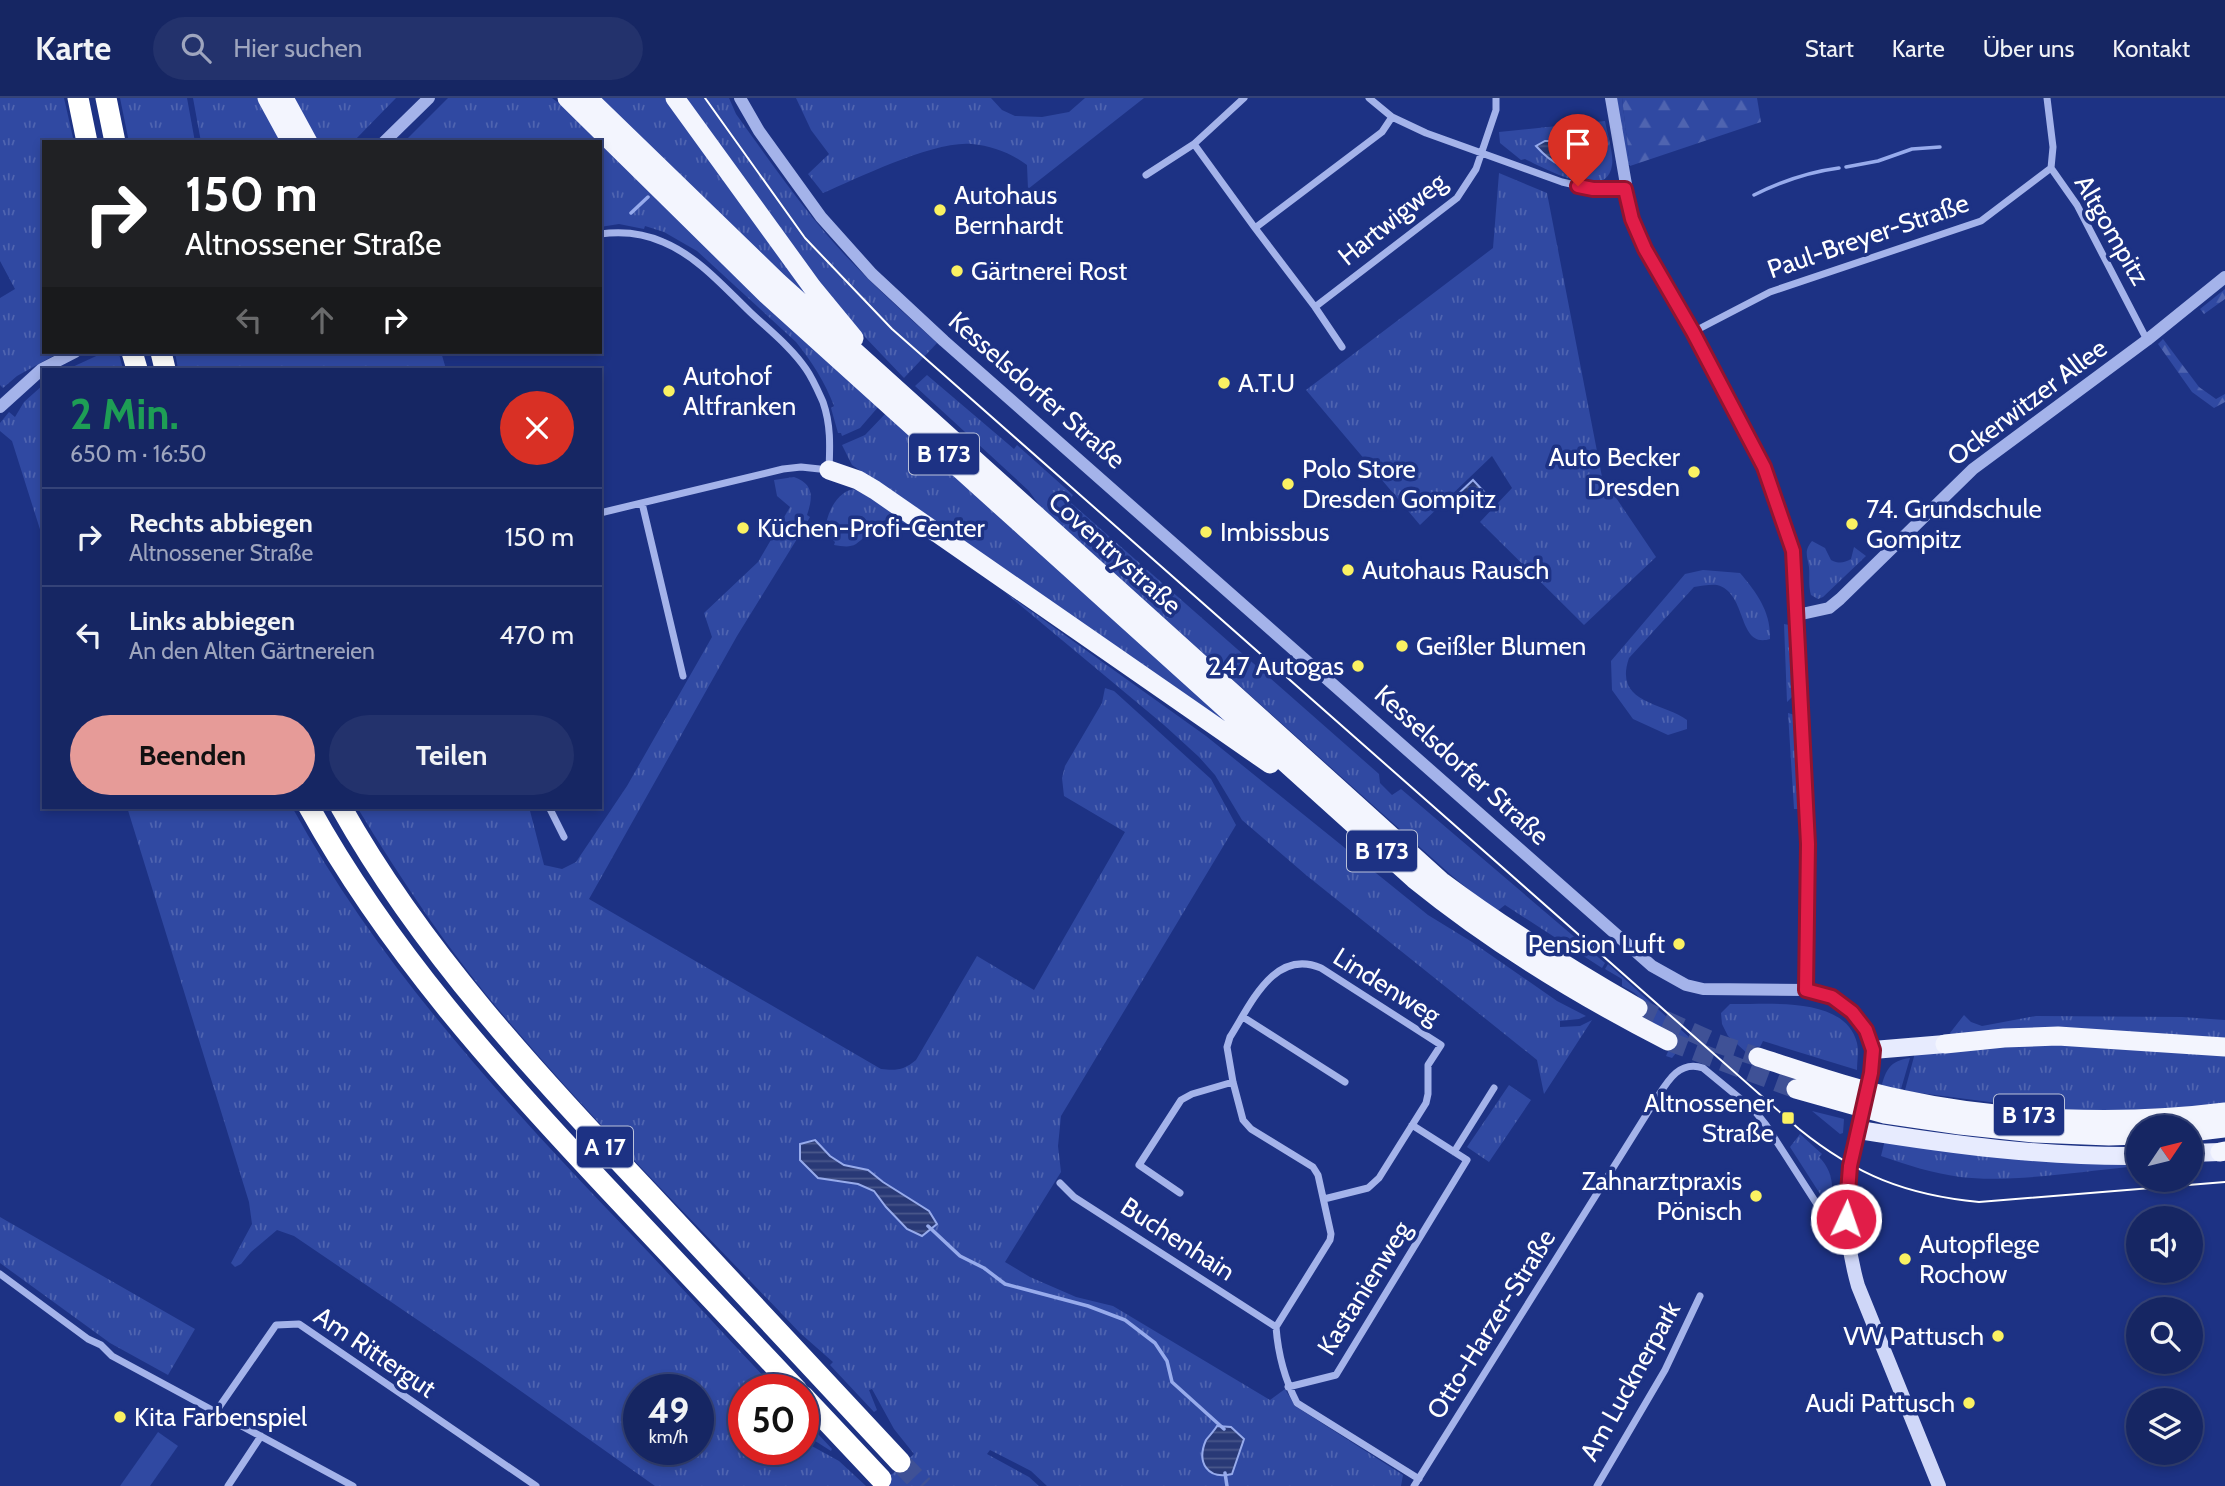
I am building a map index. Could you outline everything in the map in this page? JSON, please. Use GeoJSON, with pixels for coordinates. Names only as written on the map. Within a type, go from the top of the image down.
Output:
{"type":"FeatureCollection","features":[{"type":"Feature","properties":{"kind":"highway"},"geometry":{"type":"LineString","coordinates":[[78,98],[87,140]]}},
{"type":"Feature","properties":{"kind":"highway"},"geometry":{"type":"LineString","coordinates":[[106,98],[115,140]]}},
{"type":"Feature","properties":{"kind":"highway"},"geometry":{"type":"LineString","coordinates":[[267,98],[291,140]]}},
{"type":"Feature","properties":{"kind":"highway"},"geometry":{"type":"LineString","coordinates":[[284,98],[307,140]]}},
{"type":"Feature","properties":{"kind":"highway","name":"B 173"},"geometry":{"type":"LineString","coordinates":[[567,98],[767,295],[1415,879],[1490,937],[1565,986],[1668,1041]]}},
{"type":"Feature","properties":{"kind":"highway","name":"Coventrystraße"},"geometry":{"type":"LineString","coordinates":[[588,98],[778,282],[1441,881],[1502,926],[1638,1008]]}},
{"type":"Feature","properties":{"kind":"highway"},"geometry":{"type":"LineString","coordinates":[[675,98],[812,287],[894,387]]}},
{"type":"Feature","properties":{"kind":"highway"},"geometry":{"type":"LineString","coordinates":[[829,470],[858,480],[875,490],[1321,797]]}},
{"type":"Feature","properties":{"kind":"highway","name":"A 17"},"geometry":{"type":"LineString","coordinates":[[310,809],[391,935],[468,1035],[539,1116],[782,1374]]}},
{"type":"Feature","properties":{"kind":"highway","name":"A 17"},"geometry":{"type":"LineString","coordinates":[[342,809],[413,920],[495,1026],[900,1462]]}},
{"type":"Feature","properties":{"kind":"highway"},"geometry":{"type":"LineString","coordinates":[[1945,1044],[2058,1036],[2225,1047]]}},
{"type":"Feature","properties":{"kind":"highway","name":"B 173"},"geometry":{"type":"LineString","coordinates":[[1758,1057],[1902,1100],[1986,1112],[2107,1120],[2225,1112]]}},
{"type":"Feature","properties":{"kind":"highway","name":"B 173"},"geometry":{"type":"LineString","coordinates":[[1796,1089],[1885,1114],[1922,1120],[2034,1133],[2126,1135]]}},
{"type":"Feature","properties":{"kind":"highway"},"geometry":{"type":"LineString","coordinates":[[2203,1131],[2225,1128]]}},
{"type":"Feature","properties":{"kind":"highway"},"geometry":{"type":"LineString","coordinates":[[819,1413],[881,1479]]}},
{"type":"Feature","properties":{"kind":"main road"},"geometry":{"type":"LineString","coordinates":[[1939,1486],[1858,1286],[1846,1219],[1850,1166],[1871,1073],[1873,1050],[1945,1044]]}},
{"type":"Feature","properties":{"kind":"main road"},"geometry":{"type":"LineString","coordinates":[[1859,1126],[1945,1144],[2026,1153],[2126,1156]]}},
{"type":"Feature","properties":{"kind":"main road"},"geometry":{"type":"LineString","coordinates":[[2203,1152],[2223,1151]]}},
{"type":"Feature","properties":{"kind":"street"},"geometry":{"type":"LineString","coordinates":[[386,140],[429,98]]}},
{"type":"Feature","properties":{"kind":"street","name":"Kesselsdorfer Straße"},"geometry":{"type":"LineString","coordinates":[[740,98],[759,131],[821,217],[872,274],[944,341],[1652,966],[1686,985],[1703,989],[1806,990],[1832,997],[1852,1012],[1866,1030],[1873,1050]]}},
{"type":"Feature","properties":{"kind":"street"},"geometry":{"type":"LineString","coordinates":[[1146,175],[1194,144],[1244,98]]}},
{"type":"Feature","properties":{"kind":"street"},"geometry":{"type":"LineString","coordinates":[[1369,98],[1392,117],[1426,133],[1562,182],[1593,189],[1625,189]]}},
{"type":"Feature","properties":{"kind":"street","name":"Hartwigweg"},"geometry":{"type":"LineString","coordinates":[[1315,307],[1457,198],[1476,169],[1496,110],[1496,98]]}},
{"type":"Feature","properties":{"kind":"street"},"geometry":{"type":"LineString","coordinates":[[1611,98],[1632,219],[1645,249],[1693,332],[1764,467],[1793,551],[1808,844],[1806,990]]}},
{"type":"Feature","properties":{"kind":"street","name":"Altgompitz"},"geometry":{"type":"LineString","coordinates":[[2047,98],[2053,148],[2051,168],[2077,205],[2147,340]]}},
{"type":"Feature","properties":{"kind":"street"},"geometry":{"type":"LineString","coordinates":[[1255,228],[1382,132],[1392,117]]}},
{"type":"Feature","properties":{"kind":"street"},"geometry":{"type":"LineString","coordinates":[[1194,144],[1342,347]]}},
{"type":"Feature","properties":{"kind":"street","name":"Paul-Breyer-Straße"},"geometry":{"type":"LineString","coordinates":[[1693,332],[1770,292],[1981,221],[2051,168]]}},
{"type":"Feature","properties":{"kind":"street"},"geometry":{"type":"LineString","coordinates":[[602,234],[616,232],[642,235],[687,254],[780,340],[807,371],[822,400],[831,436],[829,470],[801,467],[783,469],[602,513]]}},
{"type":"Feature","properties":{"kind":"street","name":"Ockerwitzer Allee"},"geometry":{"type":"LineString","coordinates":[[1797,615],[1829,608],[1973,469],[2147,340],[2225,277]]}},
{"type":"Feature","properties":{"kind":"street"},"geometry":{"type":"LineString","coordinates":[[44,368],[71,354]]}},
{"type":"Feature","properties":{"kind":"street"},"geometry":{"type":"LineString","coordinates":[[0,407],[42,369]]}},
{"type":"Feature","properties":{"kind":"street"},"geometry":{"type":"LineString","coordinates":[[642,503],[683,676]]}},
{"type":"Feature","properties":{"kind":"street"},"geometry":{"type":"LineString","coordinates":[[550,809],[564,837]]}},
{"type":"Feature","properties":{"kind":"street","name":"Kastanienweg"},"geometry":{"type":"LineString","coordinates":[[1307,962],[1290,964],[1271,975],[1230,1037],[1227,1047],[1243,1120],[1251,1129],[1313,1167],[1318,1175],[1331,1234],[1330,1240],[1276,1327],[1289,1387],[1297,1403],[1416,1483]]}},
{"type":"Feature","properties":{"kind":"street","name":"Lindenweg"},"geometry":{"type":"LineString","coordinates":[[1307,962],[1321,968],[1441,1045],[1428,1065],[1426,1103],[1379,1178],[1367,1188],[1324,1199]]}},
{"type":"Feature","properties":{"kind":"street"},"geometry":{"type":"LineString","coordinates":[[1243,1017],[1345,1082]]}},
{"type":"Feature","properties":{"kind":"street","name":"Otto-Harzer-Straße"},"geometry":{"type":"LineString","coordinates":[[1416,1483],[1667,1082],[1680,1069],[1695,1065],[1703,1068],[1754,1110],[1822,1212],[1834,1219],[1846,1219]]}},
{"type":"Feature","properties":{"kind":"street"},"geometry":{"type":"LineString","coordinates":[[1180,1193],[1139,1165],[1181,1100],[1233,1082]]}},
{"type":"Feature","properties":{"kind":"street"},"geometry":{"type":"LineString","coordinates":[[1412,1125],[1454,1152],[1494,1088]]}},
{"type":"Feature","properties":{"kind":"street","name":"Kastanienweg"},"geometry":{"type":"LineString","coordinates":[[1289,1387],[1336,1375],[1467,1160],[1454,1152]]}},
{"type":"Feature","properties":{"kind":"street","name":"Buchenhain"},"geometry":{"type":"LineString","coordinates":[[1060,1183],[1074,1197],[1276,1327]]}},
{"type":"Feature","properties":{"kind":"street"},"geometry":{"type":"LineString","coordinates":[[0,1274],[88,1339],[101,1345],[112,1356],[353,1486]]}},
{"type":"Feature","properties":{"kind":"street","name":"Am Lucknerpark"},"geometry":{"type":"LineString","coordinates":[[1597,1486],[1665,1370],[1700,1296]]}},
{"type":"Feature","properties":{"kind":"street","name":"Am Rittergut"},"geometry":{"type":"LineString","coordinates":[[215,1413],[276,1325],[299,1324],[536,1486]]}},
{"type":"Feature","properties":{"kind":"street"},"geometry":{"type":"LineString","coordinates":[[228,1486],[261,1436]]}},
{"type":"Feature","properties":{"kind":"green space"},"geometry":{"type":"Polygon","coordinates":[[[0,98],[64,98],[74,140],[42,140],[42,354],[56,354],[17,376],[3,388],[0,385],[0,298],[15,289],[0,261],[0,98]]]}},
{"type":"Feature","properties":{"kind":"green space"},"geometry":{"type":"Polygon","coordinates":[[[120,98],[187,98],[195,140],[129,140],[120,98]]]}},
{"type":"Feature","properties":{"kind":"green space"},"geometry":{"type":"Polygon","coordinates":[[[193,98],[259,98],[282,140],[201,140],[193,98]]]}},
{"type":"Feature","properties":{"kind":"green space"},"geometry":{"type":"Polygon","coordinates":[[[291,98],[396,98],[355,140],[313,140],[291,98]]]}},
{"type":"Feature","properties":{"kind":"green space"},"geometry":{"type":"Polygon","coordinates":[[[448,98],[552,98],[601,140],[406,140],[448,98]]]}},
{"type":"Feature","properties":{"kind":"green space"},"geometry":{"type":"Polygon","coordinates":[[[600,98],[668,98],[833,324],[600,98]]]}},
{"type":"Feature","properties":{"kind":"green space"},"geometry":{"type":"Polygon","coordinates":[[[682,98],[729,98],[736,114],[829,238],[937,343],[904,378],[843,314],[682,98]]]}},
{"type":"Feature","properties":{"kind":"green space"},"geometry":{"type":"Polygon","coordinates":[[[796,98],[991,98],[1002,110],[1015,116],[1042,117],[1069,112],[1085,98],[1144,98],[1028,189],[1027,165],[987,146],[956,144],[918,154],[823,193],[808,174],[829,154],[811,130],[796,98]]]}},
{"type":"Feature","properties":{"kind":"green space"},"geometry":{"type":"Polygon","coordinates":[[[1616,98],[1622,98],[1630,165],[1627,165],[1616,98]]]}},
{"type":"Feature","properties":{"kind":"green space"},"geometry":{"type":"Polygon","coordinates":[[[1622,98],[1757,98],[1761,122],[1630,166],[1622,98]]]}},
{"type":"Feature","properties":{"kind":"green space"},"geometry":{"type":"Polygon","coordinates":[[[1605,121],[1612,165],[1608,176],[1599,182],[1573,180],[1559,175],[1525,159],[1521,160],[1500,143],[1499,132],[1605,121]]]}},
{"type":"Feature","properties":{"kind":"green space"},"geometry":{"type":"Polygon","coordinates":[[[602,141],[879,406],[860,428],[842,436],[838,433],[831,408],[834,406],[827,389],[796,342],[697,251],[664,232],[645,226],[644,229],[619,224],[602,227],[602,141]]]}},
{"type":"Feature","properties":{"kind":"green space"},"geometry":{"type":"Polygon","coordinates":[[[1499,173],[1547,193],[1602,477],[1656,557],[1584,625],[1480,522],[1512,488],[1492,456],[1420,525],[1306,390],[1493,248],[1499,173]]]}},
{"type":"Feature","properties":{"kind":"green space"},"geometry":{"type":"Polygon","coordinates":[[[2225,289],[2225,299],[2204,314],[2200,309],[2225,289]]]}},
{"type":"Feature","properties":{"kind":"green space"},"geometry":{"type":"Polygon","coordinates":[[[2163,339],[2199,387],[2216,399],[2225,394],[2225,402],[2214,408],[2192,392],[2158,344],[2163,339]]]}},
{"type":"Feature","properties":{"kind":"green space"},"geometry":{"type":"Polygon","coordinates":[[[101,354],[119,354],[123,368],[70,368],[101,354]]]}},
{"type":"Feature","properties":{"kind":"green space"},"geometry":{"type":"Polygon","coordinates":[[[175,354],[442,354],[446,368],[178,368],[175,354]]]}},
{"type":"Feature","properties":{"kind":"green space"},"geometry":{"type":"Polygon","coordinates":[[[927,375],[1014,449],[1017,445],[1073,495],[1069,501],[1379,774],[1380,783],[1392,795],[1401,789],[1605,963],[1602,968],[1505,905],[1496,912],[1451,875],[1042,509],[1029,491],[915,386],[927,375]]]}},
{"type":"Feature","properties":{"kind":"green space"},"geometry":{"type":"Polygon","coordinates":[[[42,386],[42,536],[12,441],[0,431],[0,423],[9,412],[15,417],[24,402],[42,386]]]}},
{"type":"Feature","properties":{"kind":"green space"},"geometry":{"type":"Polygon","coordinates":[[[886,413],[1255,745],[852,465],[842,445],[865,435],[886,413]]]}},
{"type":"Feature","properties":{"kind":"green space"},"geometry":{"type":"Polygon","coordinates":[[[794,477],[801,480],[810,492],[807,515],[810,517],[737,636],[589,899],[881,1069],[904,1068],[916,1060],[977,956],[1034,990],[1125,832],[1064,796],[1062,778],[1065,766],[1102,703],[1105,688],[1114,691],[1211,779],[1236,825],[1061,1116],[1058,1146],[1061,1172],[1005,1262],[1030,1277],[1076,1297],[1113,1306],[1270,1400],[1285,1389],[1295,1406],[1403,1475],[1401,1486],[1047,1486],[1031,1471],[990,1450],[987,1454],[1029,1477],[1039,1486],[879,1486],[914,1454],[894,1429],[872,1389],[869,1390],[877,1410],[874,1412],[830,1365],[833,1362],[800,1333],[545,1063],[448,945],[374,835],[358,809],[530,809],[544,865],[562,869],[576,862],[627,786],[712,637],[704,613],[758,562],[790,507],[777,496],[774,480],[794,477]],[[815,1140],[818,1178],[858,1184],[874,1191],[907,1229],[922,1236],[929,1211],[868,1170],[844,1165],[830,1156],[815,1140]]]}},
{"type":"Feature","properties":{"kind":"green space"},"geometry":{"type":"Polygon","coordinates":[[[853,489],[936,537],[932,542],[908,525],[887,520],[876,525],[856,544],[834,545],[835,542],[825,532],[827,518],[837,500],[853,489]]]}},
{"type":"Feature","properties":{"kind":"green space"},"geometry":{"type":"Polygon","coordinates":[[[1812,541],[1825,548],[1831,560],[1837,562],[1851,559],[1854,547],[1866,556],[1818,599],[1811,595],[1810,588],[1807,553],[1812,541]]]}},
{"type":"Feature","properties":{"kind":"green space"},"geometry":{"type":"Polygon","coordinates":[[[1703,570],[1740,573],[1762,603],[1770,629],[1770,639],[1760,640],[1752,636],[1734,598],[1727,590],[1717,585],[1694,587],[1629,658],[1626,673],[1628,685],[1643,700],[1687,720],[1687,729],[1668,735],[1633,719],[1612,690],[1611,661],[1685,574],[1703,570]]]}},
{"type":"Feature","properties":{"kind":"green space"},"geometry":{"type":"Polygon","coordinates":[[[1003,591],[1206,736],[1428,915],[1557,1001],[1586,1016],[1560,1021],[1560,1027],[1580,1026],[1592,1020],[1544,1094],[1537,1060],[1306,875],[1242,820],[1215,775],[1199,757],[1003,591]]]}},
{"type":"Feature","properties":{"kind":"green space"},"geometry":{"type":"Polygon","coordinates":[[[1784,624],[1792,629],[1794,695],[1787,702],[1784,624]]]}},
{"type":"Feature","properties":{"kind":"green space"},"geometry":{"type":"Polygon","coordinates":[[[1788,713],[1795,715],[1800,809],[1794,809],[1788,713]]]}},
{"type":"Feature","properties":{"kind":"green space"},"geometry":{"type":"Polygon","coordinates":[[[128,809],[293,809],[364,923],[447,1031],[537,1134],[762,1374],[728,1374],[728,1465],[819,1465],[819,1450],[839,1461],[866,1486],[655,1486],[625,1465],[714,1465],[714,1374],[623,1374],[623,1463],[294,1236],[277,1230],[241,1264],[235,1267],[231,1263],[252,1224],[249,1202],[128,809]]]}},
{"type":"Feature","properties":{"kind":"green space"},"geometry":{"type":"Polygon","coordinates":[[[1608,964],[1689,1037],[1672,1058],[1666,1056],[1672,1043],[1640,1018],[1639,998],[1622,986],[1622,979],[1605,969],[1608,964]]]}},
{"type":"Feature","properties":{"kind":"green space"},"geometry":{"type":"Polygon","coordinates":[[[1730,1004],[1803,1006],[1837,1017],[1850,1028],[1857,1043],[1857,1070],[1763,1041],[1760,1047],[1755,1046],[1757,1062],[1728,1036],[1722,1024],[1721,1013],[1730,1004]]]}},
{"type":"Feature","properties":{"kind":"green space"},"geometry":{"type":"Polygon","coordinates":[[[1964,1015],[1971,1022],[1982,1026],[2036,1016],[2225,1020],[2225,1041],[1952,1037],[1950,1033],[1964,1015]]]}},
{"type":"Feature","properties":{"kind":"green space"},"geometry":{"type":"Polygon","coordinates":[[[2052,1042],[2225,1054],[2225,1105],[2109,1111],[2052,1110],[1881,1088],[1890,1067],[1898,1061],[1910,1058],[1901,1089],[1905,1090],[1915,1053],[2052,1042]]]}},
{"type":"Feature","properties":{"kind":"green space"},"geometry":{"type":"Polygon","coordinates":[[[1509,1085],[1531,1100],[1489,1162],[1467,1147],[1509,1085]]]}},
{"type":"Feature","properties":{"kind":"green space"},"geometry":{"type":"Polygon","coordinates":[[[1812,1111],[1844,1119],[1843,1133],[1840,1134],[1812,1111]]]}},
{"type":"Feature","properties":{"kind":"green space"},"geometry":{"type":"Polygon","coordinates":[[[1800,1134],[1822,1154],[1819,1157],[1832,1183],[1830,1202],[1822,1197],[1790,1147],[1800,1134]]]}},
{"type":"Feature","properties":{"kind":"green space"},"geometry":{"type":"Polygon","coordinates":[[[1885,1140],[2126,1161],[2126,1167],[2022,1178],[1979,1178],[1940,1173],[1881,1156],[1885,1140]]]}},
{"type":"Feature","properties":{"kind":"green space"},"geometry":{"type":"Polygon","coordinates":[[[0,1217],[195,1329],[168,1375],[110,1343],[0,1263],[0,1217]]]}},
{"type":"Feature","properties":{"kind":"green space"},"geometry":{"type":"Polygon","coordinates":[[[158,1432],[178,1446],[150,1486],[120,1486],[158,1432]]]}},
{"type":"Feature","properties":{"kind":"green space"},"geometry":{"type":"Polygon","coordinates":[[[819,1435],[832,1449],[831,1451],[819,1443],[819,1435]]]}},
{"type":"Feature","properties":{"kind":"shaded area"},"geometry":{"type":"Polygon","coordinates":[[[1545,141],[1582,141],[1593,159],[1590,165],[1582,167],[1561,165],[1548,158],[1536,146],[1545,141]]]}},
{"type":"Feature","properties":{"kind":"shaded area"},"geometry":{"type":"Polygon","coordinates":[[[1473,480],[1486,494],[1470,508],[1458,494],[1473,480]]]}},
{"type":"Feature","properties":{"kind":"shaded area"},"geometry":{"type":"Polygon","coordinates":[[[815,1140],[830,1156],[844,1165],[868,1170],[929,1211],[937,1224],[922,1236],[907,1229],[874,1191],[858,1184],[818,1178],[800,1160],[800,1144],[815,1140]]]}},
{"type":"Feature","properties":{"kind":"shaded area"},"geometry":{"type":"Polygon","coordinates":[[[1217,1426],[1231,1427],[1244,1439],[1232,1474],[1211,1472],[1206,1468],[1202,1456],[1206,1440],[1217,1426]]]}},
{"type":"Feature","properties":{"kind":"waterway"},"geometry":{"type":"LineString","coordinates":[[1846,167],[1878,161],[1912,149],[1940,147]]}},
{"type":"Feature","properties":{"kind":"waterway"},"geometry":{"type":"LineString","coordinates":[[1754,195],[1795,178],[1839,168]]}},
{"type":"Feature","properties":{"kind":"waterway"},"geometry":{"type":"LineString","coordinates":[[631,213],[648,197]]}},
{"type":"Feature","properties":{"kind":"waterway"},"geometry":{"type":"LineString","coordinates":[[928,1226],[960,1256],[984,1268],[1005,1284],[1088,1306],[1125,1320],[1155,1343],[1167,1361],[1172,1382],[1224,1429]]}},
{"type":"Feature","properties":{"kind":"waterway"},"geometry":{"type":"LineString","coordinates":[[1225,1473],[1227,1486]]}},
{"type":"Feature","properties":{"kind":"tunnel"},"geometry":{"type":"LineString","coordinates":[[1638,1008],[1716,1043],[1758,1057]]}},
{"type":"Feature","properties":{"kind":"tunnel"},"geometry":{"type":"LineString","coordinates":[[1668,1041],[1796,1089]]}},
{"type":"Feature","properties":{"kind":"tunnel"},"geometry":{"type":"LineString","coordinates":[[900,1462],[923,1486]]}},
{"type":"Feature","properties":{"kind":"tram line"},"geometry":{"type":"LineString","coordinates":[[705,98],[805,238],[892,329],[1820,1145],[1862,1170],[1905,1188],[1979,1202],[2225,1182]]}},
{"type":"Feature","properties":{"kind":"place","name":"Autohaus Bernhardt"},"geometry":{"type":"Point","coordinates":[940,210]}},
{"type":"Feature","properties":{"kind":"place","name":"Gärtnerei Rost"},"geometry":{"type":"Point","coordinates":[957,271]}},
{"type":"Feature","properties":{"kind":"place","name":"A.T.U"},"geometry":{"type":"Point","coordinates":[1224,383]}},
{"type":"Feature","properties":{"kind":"place","name":"Autohof Altfranken"},"geometry":{"type":"Point","coordinates":[669,391]}},
{"type":"Feature","properties":{"kind":"place","name":"Auto Becker Dresden"},"geometry":{"type":"Point","coordinates":[1694,472]}},
{"type":"Feature","properties":{"kind":"place","name":"Polo Store Dresden Gompitz"},"geometry":{"type":"Point","coordinates":[1288,484]}},
{"type":"Feature","properties":{"kind":"place","name":"74. Grundschule Gompitz"},"geometry":{"type":"Point","coordinates":[1852,524]}},
{"type":"Feature","properties":{"kind":"place","name":"Küchen-Profi-Center"},"geometry":{"type":"Point","coordinates":[743,528]}},
{"type":"Feature","properties":{"kind":"place","name":"Imbissbus"},"geometry":{"type":"Point","coordinates":[1206,532]}},
{"type":"Feature","properties":{"kind":"place","name":"Autohaus Rausch"},"geometry":{"type":"Point","coordinates":[1348,570]}},
{"type":"Feature","properties":{"kind":"place","name":"Geißler Blumen"},"geometry":{"type":"Point","coordinates":[1402,646]}},
{"type":"Feature","properties":{"kind":"place","name":"247 Autogas"},"geometry":{"type":"Point","coordinates":[1358,666]}},
{"type":"Feature","properties":{"kind":"place","name":"Pension Luft"},"geometry":{"type":"Point","coordinates":[1679,944]}},
{"type":"Feature","properties":{"kind":"place","name":"Altnossener Straße"},"geometry":{"type":"Point","coordinates":[1788,1118]}},
{"type":"Feature","properties":{"kind":"place","name":"Zahnarztpraxis Pönisch"},"geometry":{"type":"Point","coordinates":[1756,1196]}},
{"type":"Feature","properties":{"kind":"place","name":"Autopflege Rochow"},"geometry":{"type":"Point","coordinates":[1905,1259]}},
{"type":"Feature","properties":{"kind":"place","name":"VW Pattusch"},"geometry":{"type":"Point","coordinates":[1998,1336]}},
{"type":"Feature","properties":{"kind":"place","name":"Audi Pattusch"},"geometry":{"type":"Point","coordinates":[1969,1403]}},
{"type":"Feature","properties":{"kind":"place","name":"Kita Farbenspiel"},"geometry":{"type":"Point","coordinates":[120,1417]}},
{"type":"Feature","properties":{"kind":"route"},"geometry":{"type":"LineString","coordinates":[[1578,186],[1625,189],[1632,219],[1645,249],[1693,332],[1764,467],[1793,551],[1809,873],[1806,990],[1821,992],[1844,1004],[1866,1030],[1873,1050],[1871,1073],[1850,1166],[1846,1219]]}}]}
